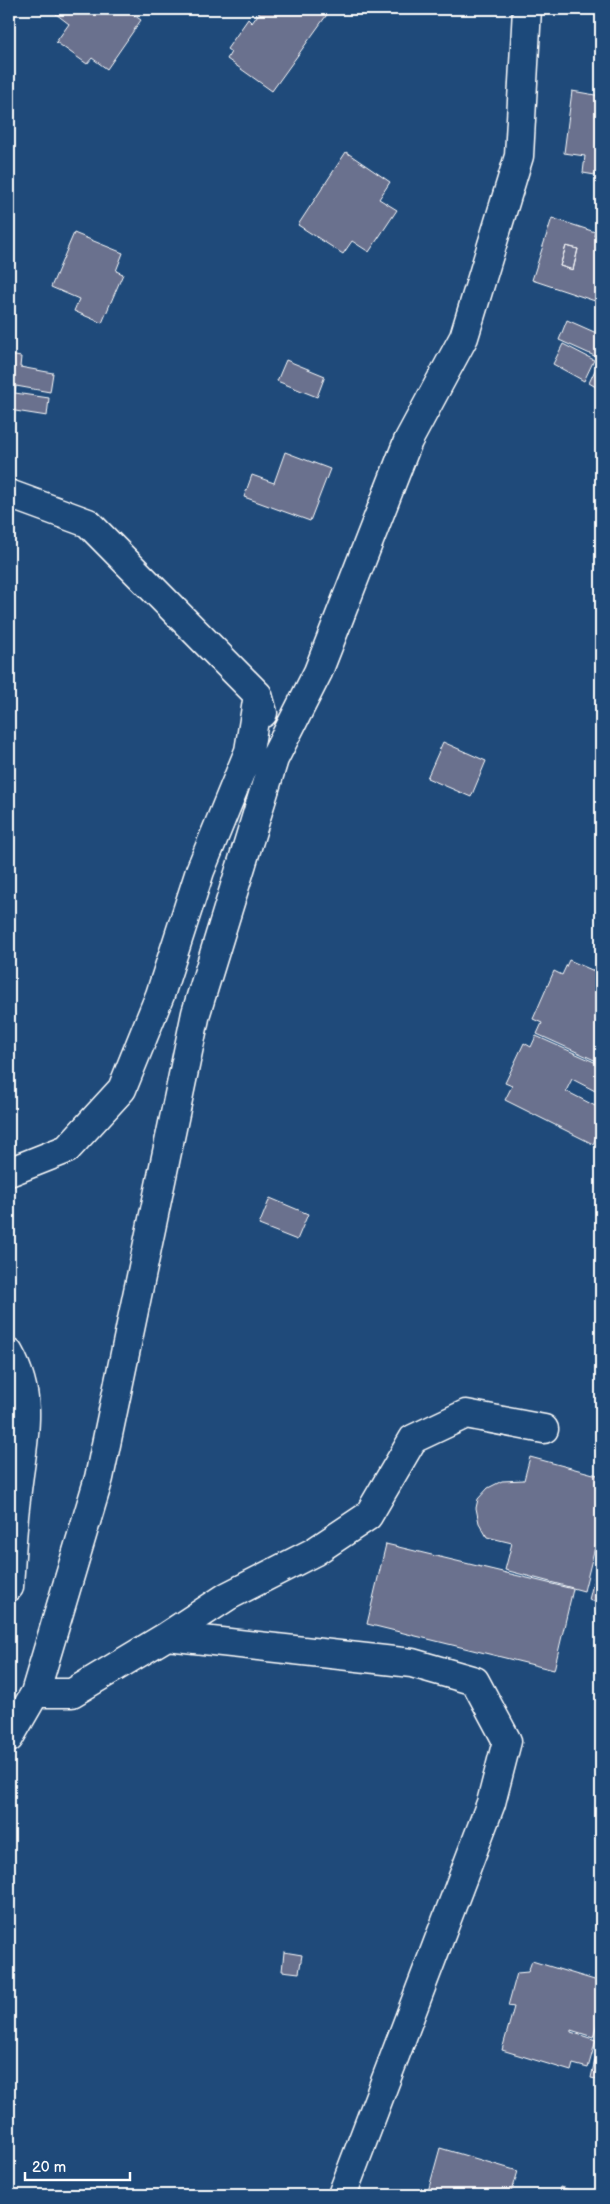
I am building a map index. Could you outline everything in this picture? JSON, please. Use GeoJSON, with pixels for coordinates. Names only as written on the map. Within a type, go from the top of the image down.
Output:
{"type":"FeatureCollection","features":[{"type":"Feature","properties":{"kind":"street"},"geometry":{"type":"LineString","coordinates":[[9,1738],[35,1693],[99,1478],[196,1013],[274,758],[318,672],[408,442],[464,337],[519,156],[527,9]]}},
{"type":"Feature","properties":{"kind":"street"},"geometry":{"type":"LineString","coordinates":[[9,494],[88,523],[258,695],[274,758]]}},
{"type":"Feature","properties":{"kind":"street"},"geometry":{"type":"LineString","coordinates":[[9,1172],[67,1150],[122,1089],[160,995],[200,871],[248,751],[258,695]]}},
{"type":"Feature","properties":{"kind":"street"},"geometry":{"type":"LineString","coordinates":[[9,1353],[20,1372],[27,1417],[16,1499],[9,1587]]}},
{"type":"Feature","properties":{"kind":"street"},"geometry":{"type":"LineString","coordinates":[[35,1693],[72,1693],[167,1636],[228,1596],[314,1552],[368,1516],[413,1439],[466,1414],[544,1429]]}},
{"type":"Feature","properties":{"kind":"street"},"geometry":{"type":"LineString","coordinates":[[167,1636],[412,1663],[475,1681],[507,1741],[491,1803],[342,2195]]}},
{"type":"Feature","properties":{"kind":"building"},"geometry":{"type":"Polygon","coordinates":[[[60,9],[125,9],[141,20],[107,69],[92,58],[87,64],[56,42],[69,24],[56,14],[60,9]]]}},
{"type":"Feature","properties":{"kind":"building"},"geometry":{"type":"Polygon","coordinates":[[[262,9],[331,9],[272,91],[227,59],[231,52],[227,49],[248,19],[252,23],[262,9]]]}},
{"type":"Feature","properties":{"kind":"building"},"geometry":{"type":"Polygon","coordinates":[[[572,91],[601,96],[601,176],[583,173],[585,156],[564,153],[572,91]]]}},
{"type":"Feature","properties":{"kind":"building"},"geometry":{"type":"Polygon","coordinates":[[[346,152],[390,182],[379,199],[397,210],[369,252],[352,241],[343,254],[298,225],[346,152]]]}},
{"type":"Feature","properties":{"kind":"building"},"geometry":{"type":"Polygon","coordinates":[[[552,218],[595,232],[594,236],[601,239],[601,293],[598,302],[532,280],[552,218]],[[566,246],[560,266],[573,270],[578,249],[566,246]]]}},
{"type":"Feature","properties":{"kind":"building"},"geometry":{"type":"Polygon","coordinates":[[[74,233],[123,253],[116,271],[123,274],[102,323],[74,311],[79,299],[51,287],[74,233]]]}},
{"type":"Feature","properties":{"kind":"building"},"geometry":{"type":"Polygon","coordinates":[[[566,246],[578,249],[573,270],[560,266],[566,246]]]}},
{"type":"Feature","properties":{"kind":"building"},"geometry":{"type":"Polygon","coordinates":[[[567,320],[601,335],[599,358],[559,340],[567,320]]]}},
{"type":"Feature","properties":{"kind":"building"},"geometry":{"type":"Polygon","coordinates":[[[563,344],[594,360],[584,381],[553,364],[563,344]]]}},
{"type":"Feature","properties":{"kind":"building"},"geometry":{"type":"Polygon","coordinates":[[[9,355],[21,357],[20,367],[53,373],[50,392],[16,386],[15,393],[49,398],[47,416],[9,410],[9,355]]]}},
{"type":"Feature","properties":{"kind":"building"},"geometry":{"type":"Polygon","coordinates":[[[286,360],[325,376],[317,397],[277,381],[286,360]]]}},
{"type":"Feature","properties":{"kind":"building"},"geometry":{"type":"Polygon","coordinates":[[[596,368],[601,370],[601,390],[589,383],[596,368]]]}},
{"type":"Feature","properties":{"kind":"building"},"geometry":{"type":"Polygon","coordinates":[[[285,452],[330,469],[310,521],[244,497],[252,475],[274,483],[285,452]]]}},
{"type":"Feature","properties":{"kind":"building"},"geometry":{"type":"Polygon","coordinates":[[[443,742],[486,761],[471,797],[427,778],[443,742]]]}},
{"type":"Feature","properties":{"kind":"building"},"geometry":{"type":"Polygon","coordinates":[[[569,960],[601,974],[601,1021],[597,1030],[601,1032],[601,1063],[537,1034],[542,1023],[533,1019],[554,971],[562,975],[569,960]]]}},
{"type":"Feature","properties":{"kind":"building"},"geometry":{"type":"Polygon","coordinates":[[[536,1036],[601,1065],[601,1094],[572,1079],[566,1091],[601,1109],[601,1128],[593,1144],[505,1100],[512,1086],[505,1083],[524,1043],[531,1047],[536,1036]]]}},
{"type":"Feature","properties":{"kind":"building"},"geometry":{"type":"Polygon","coordinates":[[[270,1198],[308,1214],[297,1240],[259,1225],[270,1198]]]}},
{"type":"Feature","properties":{"kind":"building"},"geometry":{"type":"Polygon","coordinates":[[[530,1457],[601,1476],[601,1523],[584,1591],[505,1570],[512,1543],[487,1537],[479,1523],[476,1508],[478,1499],[488,1488],[502,1481],[524,1480],[530,1457]]]}},
{"type":"Feature","properties":{"kind":"building"},"geometry":{"type":"Polygon","coordinates":[[[386,1544],[573,1589],[554,1670],[367,1624],[386,1544]]]}},
{"type":"Feature","properties":{"kind":"building"},"geometry":{"type":"Polygon","coordinates":[[[601,1549],[601,1603],[589,1600],[601,1549]]]}},
{"type":"Feature","properties":{"kind":"building"},"geometry":{"type":"Polygon","coordinates":[[[284,1952],[302,1955],[299,1973],[282,1971],[284,1952]]]}},
{"type":"Feature","properties":{"kind":"building"},"geometry":{"type":"Polygon","coordinates":[[[532,1961],[601,1982],[601,2011],[593,2037],[571,2030],[571,2032],[596,2040],[588,2068],[573,2064],[571,2071],[502,2050],[514,2007],[508,2006],[517,1973],[528,1972],[532,1961]]]}},
{"type":"Feature","properties":{"kind":"building"},"geometry":{"type":"Polygon","coordinates":[[[601,2032],[601,2080],[591,2078],[601,2032]]]}},
{"type":"Feature","properties":{"kind":"building"},"geometry":{"type":"Polygon","coordinates":[[[440,2148],[518,2171],[511,2195],[427,2195],[440,2148]]]}},
{"type":"Feature","properties":{"kind":"building"},"geometry":{"type":"Polygon","coordinates":[[[560,2187],[587,2195],[558,2195],[560,2187]]]}}]}
